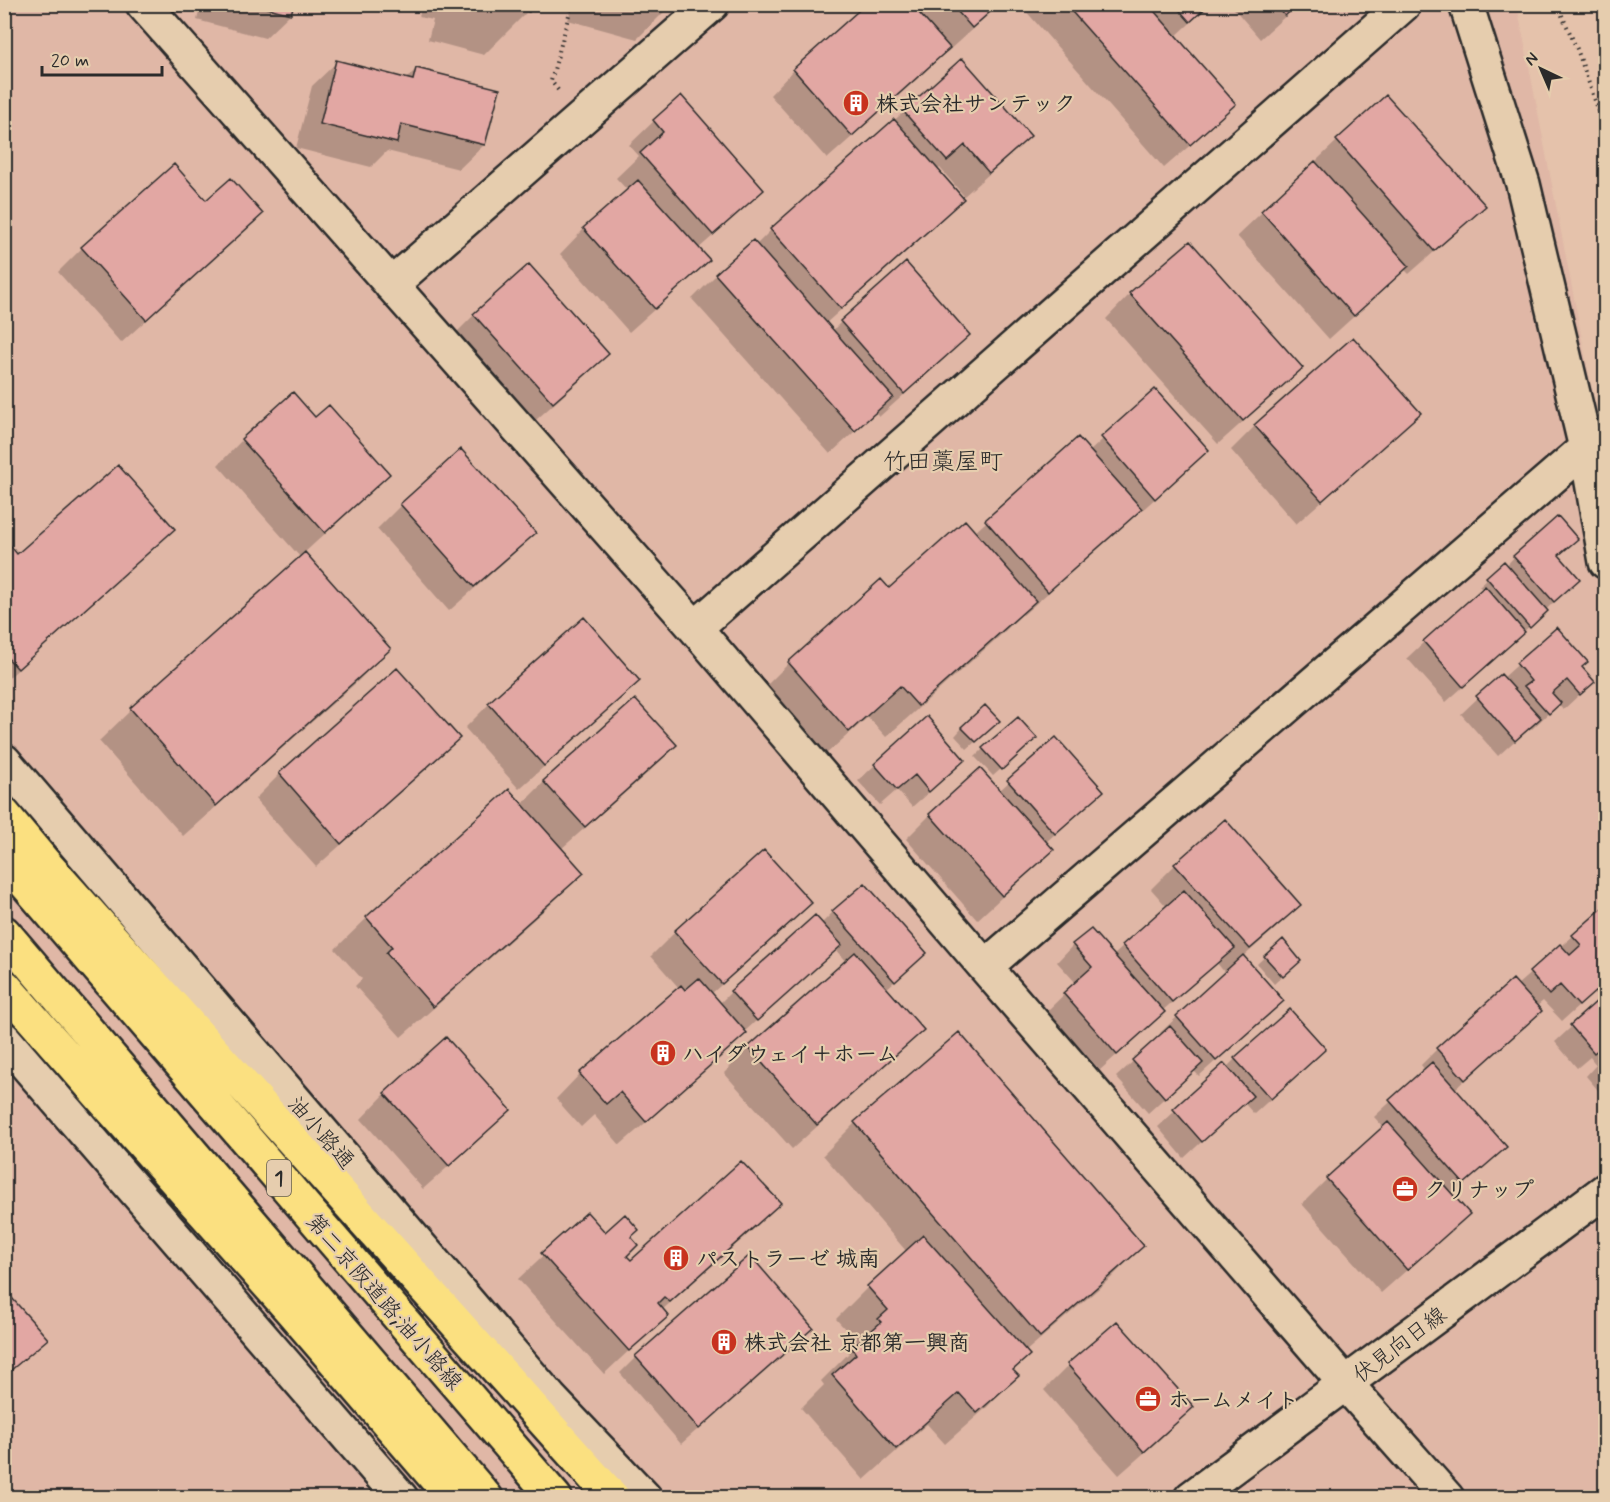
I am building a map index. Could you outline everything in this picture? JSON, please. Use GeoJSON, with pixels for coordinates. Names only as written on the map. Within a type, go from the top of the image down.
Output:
{"type":"FeatureCollection","features":[{"type":"Feature","properties":{"kind":"highway"},"geometry":{"type":"LineString","coordinates":[[4,815],[45,864],[614,1497]]}},
{"type":"Feature","properties":{"kind":"highway","name":"第二京阪道路;油小路線"},"geometry":{"type":"LineString","coordinates":[[4,858],[555,1497]]}},
{"type":"Feature","properties":{"kind":"highway","name":"1"},"geometry":{"type":"LineString","coordinates":[[4,933],[486,1497]]}},
{"type":"Feature","properties":{"kind":"highway"},"geometry":{"type":"LineString","coordinates":[[4,986],[292,1311],[453,1497]]}},
{"type":"Feature","properties":{"kind":"street"},"geometry":{"type":"LineString","coordinates":[[143,4],[695,628],[985,967],[1346,1384],[1447,1497]]}},
{"type":"Feature","properties":{"kind":"street"},"geometry":{"type":"LineString","coordinates":[[391,285],[712,4]]}},
{"type":"Feature","properties":{"kind":"street"},"geometry":{"type":"LineString","coordinates":[[695,628],[1404,4]]}},
{"type":"Feature","properties":{"kind":"street"},"geometry":{"type":"LineString","coordinates":[[1466,4],[1523,184],[1586,448],[1605,562]]}},
{"type":"Feature","properties":{"kind":"street"},"geometry":{"type":"LineString","coordinates":[[985,967],[1586,448]]}},
{"type":"Feature","properties":{"kind":"street","name":"油小路通"},"geometry":{"type":"LineString","coordinates":[[4,761],[550,1398],[645,1497]]}},
{"type":"Feature","properties":{"kind":"street"},"geometry":{"type":"LineString","coordinates":[[4,1039],[401,1497]]}},
{"type":"Feature","properties":{"kind":"street","name":"伏見向日線"},"geometry":{"type":"LineString","coordinates":[[1191,1497],[1605,1190]]}},
{"type":"Feature","properties":{"kind":"path"},"geometry":{"type":"LineString","coordinates":[[572,4],[551,81],[582,118]]}},
{"type":"Feature","properties":{"kind":"path"},"geometry":{"type":"LineString","coordinates":[[1557,4],[1577,49],[1605,132]]}},
{"type":"Feature","properties":{"kind":"shaded area"},"geometry":{"type":"Polygon","coordinates":[[[5,5],[1517,5],[1605,458],[1605,1497],[5,1498],[5,5]]]}},
{"type":"Feature","properties":{"kind":"building"},"geometry":{"type":"Polygon","coordinates":[[[253,4],[294,4],[291,14],[253,4]]]}},
{"type":"Feature","properties":{"kind":"building"},"geometry":{"type":"Polygon","coordinates":[[[502,4],[531,4],[529,12],[502,4]]]}},
{"type":"Feature","properties":{"kind":"building","name":"株式会社サンテック"},"geometry":{"type":"Polygon","coordinates":[[[866,4],[911,4],[950,48],[852,136],[793,69],[866,4]]]}},
{"type":"Feature","properties":{"kind":"building"},"geometry":{"type":"Polygon","coordinates":[[[951,4],[999,4],[972,28],[951,4]]]}},
{"type":"Feature","properties":{"kind":"building"},"geometry":{"type":"Polygon","coordinates":[[[1065,4],[1148,4],[1236,104],[1190,145],[1065,4]]]}},
{"type":"Feature","properties":{"kind":"building"},"geometry":{"type":"Polygon","coordinates":[[[1174,4],[1210,4],[1190,22],[1174,4]]]}},
{"type":"Feature","properties":{"kind":"building"},"geometry":{"type":"Polygon","coordinates":[[[1275,4],[1298,4],[1285,16],[1275,4]]]}},
{"type":"Feature","properties":{"kind":"building"},"geometry":{"type":"Polygon","coordinates":[[[962,58],[1031,136],[989,173],[965,145],[947,161],[903,111],[962,58]]]}},
{"type":"Feature","properties":{"kind":"building"},"geometry":{"type":"Polygon","coordinates":[[[336,60],[413,80],[416,68],[500,89],[485,145],[401,124],[397,143],[320,124],[336,60]]]}},
{"type":"Feature","properties":{"kind":"building"},"geometry":{"type":"Polygon","coordinates":[[[681,95],[764,190],[713,235],[640,153],[663,132],[653,120],[681,95]]]}},
{"type":"Feature","properties":{"kind":"building"},"geometry":{"type":"Polygon","coordinates":[[[1386,95],[1486,206],[1434,251],[1336,140],[1386,95]]]}},
{"type":"Feature","properties":{"kind":"building"},"geometry":{"type":"Polygon","coordinates":[[[894,119],[964,199],[841,309],[770,229],[894,119]]]}},
{"type":"Feature","properties":{"kind":"building"},"geometry":{"type":"Polygon","coordinates":[[[1315,161],[1409,266],[1354,316],[1261,211],[1315,161]]]}},
{"type":"Feature","properties":{"kind":"building"},"geometry":{"type":"Polygon","coordinates":[[[174,164],[206,200],[231,178],[263,214],[146,320],[81,247],[174,164]]]}},
{"type":"Feature","properties":{"kind":"building"},"geometry":{"type":"Polygon","coordinates":[[[638,180],[710,260],[655,309],[583,228],[638,180]]]}},
{"type":"Feature","properties":{"kind":"building"},"geometry":{"type":"Polygon","coordinates":[[[753,240],[893,397],[855,431],[715,274],[753,240]]]}},
{"type":"Feature","properties":{"kind":"building"},"geometry":{"type":"Polygon","coordinates":[[[1190,241],[1303,368],[1243,421],[1129,293],[1190,241]]]}},
{"type":"Feature","properties":{"kind":"building"},"geometry":{"type":"Polygon","coordinates":[[[906,262],[970,335],[904,394],[840,321],[906,262]]]}},
{"type":"Feature","properties":{"kind":"building"},"geometry":{"type":"Polygon","coordinates":[[[529,264],[609,354],[553,403],[473,314],[529,264]]]}},
{"type":"Feature","properties":{"kind":"building"},"geometry":{"type":"Polygon","coordinates":[[[1353,337],[1421,413],[1322,501],[1254,425],[1353,337]]]}},
{"type":"Feature","properties":{"kind":"building"},"geometry":{"type":"Polygon","coordinates":[[[1155,389],[1209,450],[1155,499],[1101,437],[1155,389]]]}},
{"type":"Feature","properties":{"kind":"building"},"geometry":{"type":"Polygon","coordinates":[[[293,392],[315,417],[329,405],[390,474],[325,533],[241,439],[293,392]]]}},
{"type":"Feature","properties":{"kind":"building"},"geometry":{"type":"Polygon","coordinates":[[[1078,437],[1142,509],[1048,592],[985,520],[1078,437]]]}},
{"type":"Feature","properties":{"kind":"building"},"geometry":{"type":"Polygon","coordinates":[[[461,449],[536,533],[474,587],[400,504],[461,449]]]}},
{"type":"Feature","properties":{"kind":"building"},"geometry":{"type":"Polygon","coordinates":[[[118,465],[175,529],[18,669],[4,654],[4,547],[9,544],[17,554],[118,465]]]}},
{"type":"Feature","properties":{"kind":"building"},"geometry":{"type":"Polygon","coordinates":[[[1558,516],[1578,539],[1559,555],[1580,579],[1554,602],[1513,556],[1558,516]]]}},
{"type":"Feature","properties":{"kind":"building"},"geometry":{"type":"Polygon","coordinates":[[[965,520],[1036,601],[918,706],[900,686],[849,732],[788,662],[881,579],[889,588],[965,520]]]}},
{"type":"Feature","properties":{"kind":"building"},"geometry":{"type":"Polygon","coordinates":[[[305,552],[391,649],[216,806],[130,708],[305,552]]]}},
{"type":"Feature","properties":{"kind":"building"},"geometry":{"type":"Polygon","coordinates":[[[1504,561],[1548,611],[1530,628],[1486,577],[1504,561]]]}},
{"type":"Feature","properties":{"kind":"building"},"geometry":{"type":"Polygon","coordinates":[[[1485,586],[1525,632],[1463,687],[1423,641],[1485,586]]]}},
{"type":"Feature","properties":{"kind":"building"},"geometry":{"type":"Polygon","coordinates":[[[584,617],[640,681],[544,766],[488,703],[584,617]]]}},
{"type":"Feature","properties":{"kind":"building"},"geometry":{"type":"Polygon","coordinates":[[[1557,627],[1588,662],[1582,667],[1595,682],[1580,695],[1567,680],[1552,693],[1561,703],[1549,714],[1524,686],[1531,681],[1516,663],[1557,627]]]}},
{"type":"Feature","properties":{"kind":"building"},"geometry":{"type":"Polygon","coordinates":[[[397,668],[460,738],[341,844],[279,773],[397,668]]]}},
{"type":"Feature","properties":{"kind":"building"},"geometry":{"type":"Polygon","coordinates":[[[1501,674],[1541,718],[1515,741],[1476,696],[1501,674]]]}},
{"type":"Feature","properties":{"kind":"building"},"geometry":{"type":"Polygon","coordinates":[[[635,699],[677,745],[585,827],[543,781],[635,699]]]}},
{"type":"Feature","properties":{"kind":"building"},"geometry":{"type":"Polygon","coordinates":[[[985,705],[1000,721],[976,742],[961,727],[985,705]]]}},
{"type":"Feature","properties":{"kind":"building"},"geometry":{"type":"Polygon","coordinates":[[[927,716],[965,760],[929,792],[915,775],[897,790],[874,764],[927,716]]]}},
{"type":"Feature","properties":{"kind":"building"},"geometry":{"type":"Polygon","coordinates":[[[1018,717],[1037,738],[1002,770],[982,748],[1018,717]]]}},
{"type":"Feature","properties":{"kind":"building"},"geometry":{"type":"Polygon","coordinates":[[[1056,737],[1104,791],[1055,834],[1007,780],[1056,737]]]}},
{"type":"Feature","properties":{"kind":"building"},"geometry":{"type":"Polygon","coordinates":[[[980,768],[1054,850],[1002,896],[929,814],[980,768]]]}},
{"type":"Feature","properties":{"kind":"building"},"geometry":{"type":"Polygon","coordinates":[[[509,789],[584,873],[433,1007],[386,953],[392,947],[366,917],[509,789]]]}},
{"type":"Feature","properties":{"kind":"building"},"geometry":{"type":"Polygon","coordinates":[[[1225,819],[1301,905],[1250,949],[1174,864],[1225,819]]]}},
{"type":"Feature","properties":{"kind":"building"},"geometry":{"type":"Polygon","coordinates":[[[764,850],[812,903],[722,984],[674,931],[764,850]]]}},
{"type":"Feature","properties":{"kind":"building"},"geometry":{"type":"Polygon","coordinates":[[[865,883],[927,953],[895,982],[832,911],[865,883]]]}},
{"type":"Feature","properties":{"kind":"building"},"geometry":{"type":"Polygon","coordinates":[[[1184,890],[1235,948],[1172,1002],[1122,945],[1184,890]]]}},
{"type":"Feature","properties":{"kind":"building"},"geometry":{"type":"Polygon","coordinates":[[[1606,905],[1606,982],[1579,1006],[1560,985],[1549,995],[1529,972],[1560,944],[1570,955],[1581,945],[1572,935],[1606,905]]]}},
{"type":"Feature","properties":{"kind":"building"},"geometry":{"type":"Polygon","coordinates":[[[815,915],[842,945],[757,1021],[730,991],[815,915]]]}},
{"type":"Feature","properties":{"kind":"building"},"geometry":{"type":"Polygon","coordinates":[[[1091,929],[1165,1012],[1117,1055],[1063,993],[1092,967],[1072,944],[1091,929]]]}},
{"type":"Feature","properties":{"kind":"building"},"geometry":{"type":"Polygon","coordinates":[[[1283,939],[1301,961],[1283,977],[1264,956],[1283,939]]]}},
{"type":"Feature","properties":{"kind":"building"},"geometry":{"type":"Polygon","coordinates":[[[855,952],[924,1030],[817,1125],[748,1047],[855,952]]]}},
{"type":"Feature","properties":{"kind":"building"},"geometry":{"type":"Polygon","coordinates":[[[1243,955],[1284,1001],[1216,1061],[1176,1016],[1243,955]]]}},
{"type":"Feature","properties":{"kind":"building","name":"ハイダウェイ＋ホーム"},"geometry":{"type":"Polygon","coordinates":[[[699,978],[747,1033],[646,1122],[620,1092],[606,1104],[579,1073],[681,985],[685,990],[699,978]]]}},
{"type":"Feature","properties":{"kind":"building"},"geometry":{"type":"Polygon","coordinates":[[[1513,979],[1542,1011],[1465,1080],[1436,1048],[1513,979]]]}},
{"type":"Feature","properties":{"kind":"building"},"geometry":{"type":"Polygon","coordinates":[[[1606,993],[1606,1043],[1594,1053],[1570,1025],[1606,993]]]}},
{"type":"Feature","properties":{"kind":"building"},"geometry":{"type":"Polygon","coordinates":[[[1290,1009],[1326,1049],[1271,1099],[1234,1058],[1290,1009]]]}},
{"type":"Feature","properties":{"kind":"building"},"geometry":{"type":"Polygon","coordinates":[[[1170,1026],[1203,1063],[1165,1098],[1132,1060],[1170,1026]]]}},
{"type":"Feature","properties":{"kind":"building"},"geometry":{"type":"Polygon","coordinates":[[[959,1032],[1144,1246],[1040,1337],[854,1122],[959,1032]]]}},
{"type":"Feature","properties":{"kind":"building"},"geometry":{"type":"Polygon","coordinates":[[[446,1037],[511,1110],[449,1166],[384,1093],[446,1037]]]}},
{"type":"Feature","properties":{"kind":"building"},"geometry":{"type":"Polygon","coordinates":[[[1432,1062],[1507,1147],[1464,1184],[1389,1100],[1432,1062]]]}},
{"type":"Feature","properties":{"kind":"building"},"geometry":{"type":"Polygon","coordinates":[[[1224,1063],[1253,1096],[1202,1142],[1173,1109],[1224,1063]]]}},
{"type":"Feature","properties":{"kind":"building"},"geometry":{"type":"Polygon","coordinates":[[[1388,1122],[1470,1214],[1407,1270],[1326,1178],[1388,1122]]]}},
{"type":"Feature","properties":{"kind":"building","name":"パストラーゼ 城南"},"geometry":{"type":"Polygon","coordinates":[[[741,1161],[781,1203],[670,1302],[664,1297],[658,1303],[669,1316],[629,1351],[541,1253],[587,1212],[605,1232],[625,1214],[639,1230],[631,1237],[638,1245],[627,1256],[631,1260],[741,1161]]]}},
{"type":"Feature","properties":{"kind":"building"},"geometry":{"type":"Polygon","coordinates":[[[923,1235],[1030,1355],[1013,1370],[1019,1376],[977,1413],[959,1393],[896,1449],[832,1375],[856,1354],[852,1348],[881,1322],[878,1319],[888,1310],[867,1286],[923,1235]]]}},
{"type":"Feature","properties":{"kind":"building","name":"株式会社 京都第一興商"},"geometry":{"type":"Polygon","coordinates":[[[750,1255],[813,1328],[699,1429],[635,1356],[750,1255]]]}},
{"type":"Feature","properties":{"kind":"building"},"geometry":{"type":"Polygon","coordinates":[[[4,1289],[48,1339],[4,1376],[4,1289]]]}},
{"type":"Feature","properties":{"kind":"building"},"geometry":{"type":"Polygon","coordinates":[[[1117,1321],[1194,1407],[1144,1452],[1067,1364],[1117,1321]]]}},
{"type":"Feature","properties":{"kind":"place","name":"株式会社サンテック"},"geometry":{"type":"Point","coordinates":[856,103]}},
{"type":"Feature","properties":{"kind":"place","name":"ハイダウェイ＋ホーム"},"geometry":{"type":"Point","coordinates":[663,1053]}},
{"type":"Feature","properties":{"kind":"place","name":"クリナップ"},"geometry":{"type":"Point","coordinates":[1405,1189]}},
{"type":"Feature","properties":{"kind":"place","name":"パストラーゼ 城南"},"geometry":{"type":"Point","coordinates":[676,1258]}},
{"type":"Feature","properties":{"kind":"place","name":"株式会社 京都第一興商"},"geometry":{"type":"Point","coordinates":[724,1342]}},
{"type":"Feature","properties":{"kind":"place","name":"ホームメイト"},"geometry":{"type":"Point","coordinates":[1148,1399]}},
{"type":"Feature","properties":{"kind":"district","name":"竹田藁屋町"},"geometry":{"type":"Point","coordinates":[943,461]}}]}
